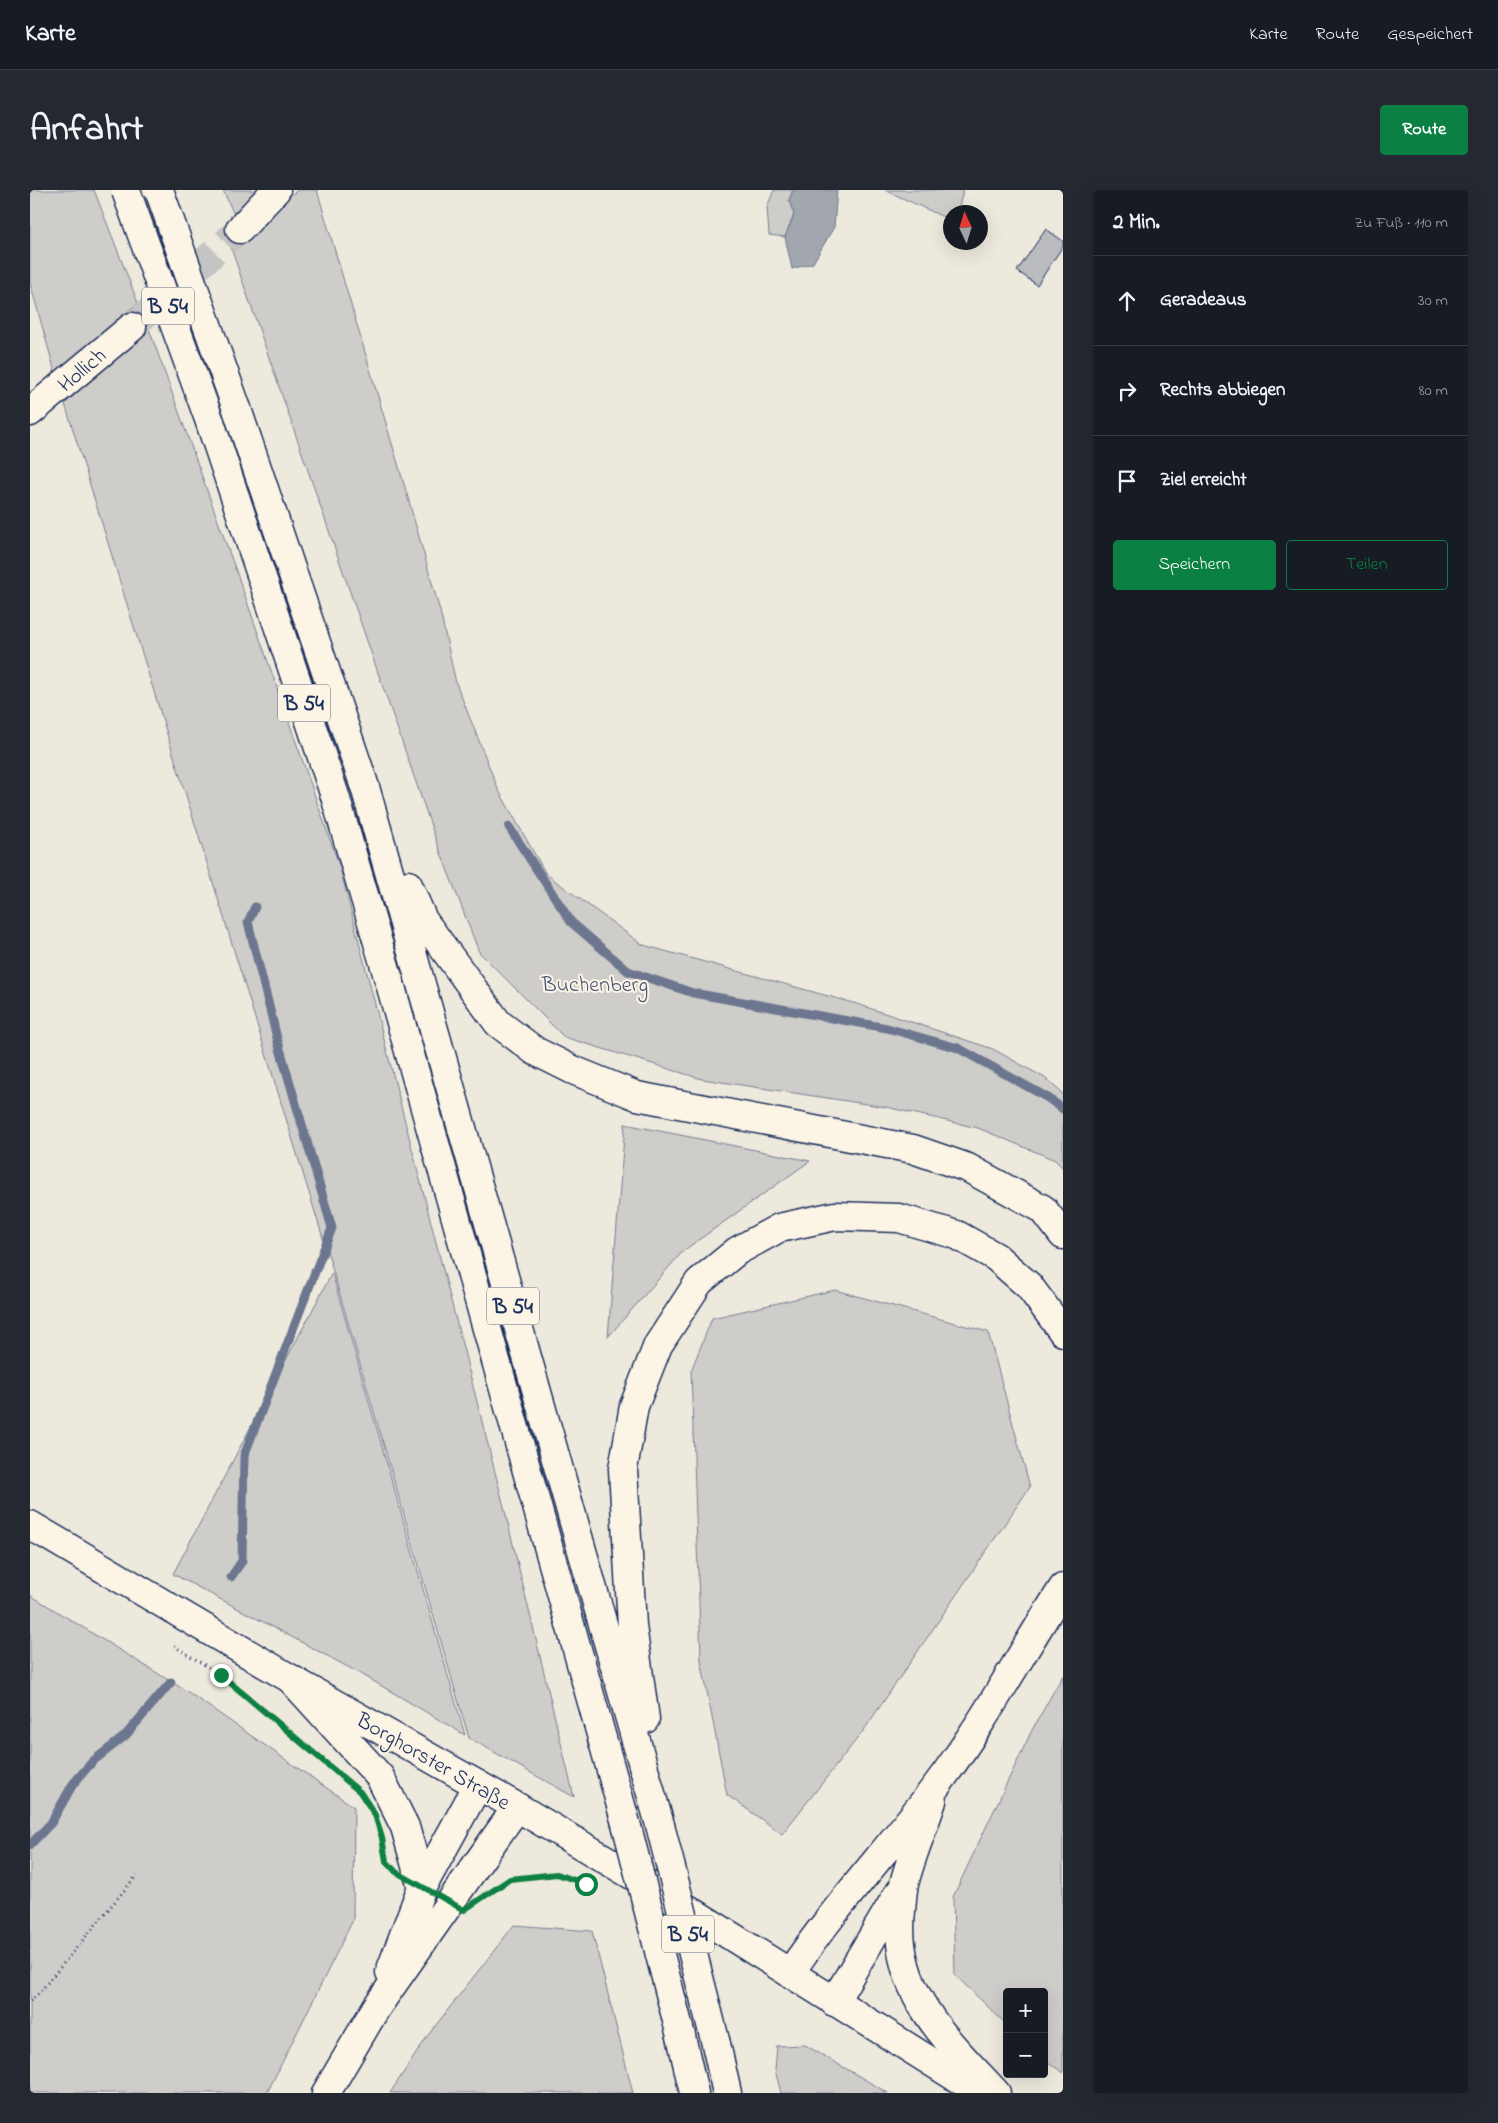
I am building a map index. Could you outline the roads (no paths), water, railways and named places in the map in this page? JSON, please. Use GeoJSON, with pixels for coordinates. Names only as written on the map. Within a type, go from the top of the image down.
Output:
{"type":"FeatureCollection","features":[{"type":"Feature","properties":{"kind":"main road","name":"B 54"},"geometry":{"type":"LineString","coordinates":[[126,190],[210,422],[341,814],[394,996],[627,1827],[694,2093]]}},
{"type":"Feature","properties":{"kind":"main road","name":"B 54"},"geometry":{"type":"LineString","coordinates":[[159,190],[237,409],[365,787],[660,1825],[727,2093]]}},
{"type":"Feature","properties":{"kind":"main road"},"geometry":{"type":"LineString","coordinates":[[240,229],[276,190]]}},
{"type":"Feature","properties":{"kind":"main road","name":"Hollich"},"geometry":{"type":"LineString","coordinates":[[30,412],[132,327]]}},
{"type":"Feature","properties":{"kind":"main road"},"geometry":{"type":"LineString","coordinates":[[365,787],[423,920],[498,1023],[535,1051],[573,1070],[636,1096],[914,1149],[968,1168],[1042,1208],[1063,1235]]}},
{"type":"Feature","properties":{"kind":"main road"},"geometry":{"type":"LineString","coordinates":[[660,1825],[632,1626],[622,1469],[634,1406],[658,1345],[699,1282],[737,1251],[779,1228],[835,1216],[899,1218],[957,1235],[996,1257],[1029,1286],[1063,1332]]}},
{"type":"Feature","properties":{"kind":"main road","name":"Borghorster Straße"},"geometry":{"type":"LineString","coordinates":[[30,1525],[291,1679],[517,1807],[664,1894],[981,2093]]}},
{"type":"Feature","properties":{"kind":"main road"},"geometry":{"type":"LineString","coordinates":[[790,1973],[809,1944],[938,1785],[1010,1677],[1062,1586]]}},
{"type":"Feature","properties":{"kind":"main road"},"geometry":{"type":"LineString","coordinates":[[291,1679],[380,1777],[405,1827],[422,1887]]}},
{"type":"Feature","properties":{"kind":"main road"},"geometry":{"type":"LineString","coordinates":[[376,2008],[422,1887],[478,1785]]}},
{"type":"Feature","properties":{"kind":"main road"},"geometry":{"type":"LineString","coordinates":[[834,2002],[903,1886],[938,1785]]}},
{"type":"Feature","properties":{"kind":"main road"},"geometry":{"type":"LineString","coordinates":[[326,2093],[376,2008],[517,1807]]}},
{"type":"Feature","properties":{"kind":"main road"},"geometry":{"type":"LineString","coordinates":[[903,1886],[899,1927],[902,1962],[912,1988],[932,2021],[996,2093]]}},
{"type":"Feature","properties":{"kind":"main road"},"geometry":{"type":"LineString","coordinates":[[688,2066],[689,2093]]}},
{"type":"Feature","properties":{"kind":"waterway"},"geometry":{"type":"LineString","coordinates":[[509,827],[571,922],[628,971],[693,993],[887,1028],[958,1048],[1048,1098],[1063,1109]]}},
{"type":"Feature","properties":{"kind":"waterway"},"geometry":{"type":"LineString","coordinates":[[231,1577],[242,1561],[244,1456],[332,1228],[278,1042],[248,922],[255,907]]}},
{"type":"Feature","properties":{"kind":"waterway"},"geometry":{"type":"LineString","coordinates":[[30,1845],[51,1823],[73,1784],[93,1761],[125,1736],[171,1682]]}},
{"type":"Feature","properties":{"kind":"tunnel"},"geometry":{"type":"LineString","coordinates":[[132,327],[240,229]]}},
{"type":"Feature","properties":{"kind":"park label","name":"Buchenberg"},"geometry":{"type":"Point","coordinates":[595,983]}}]}
